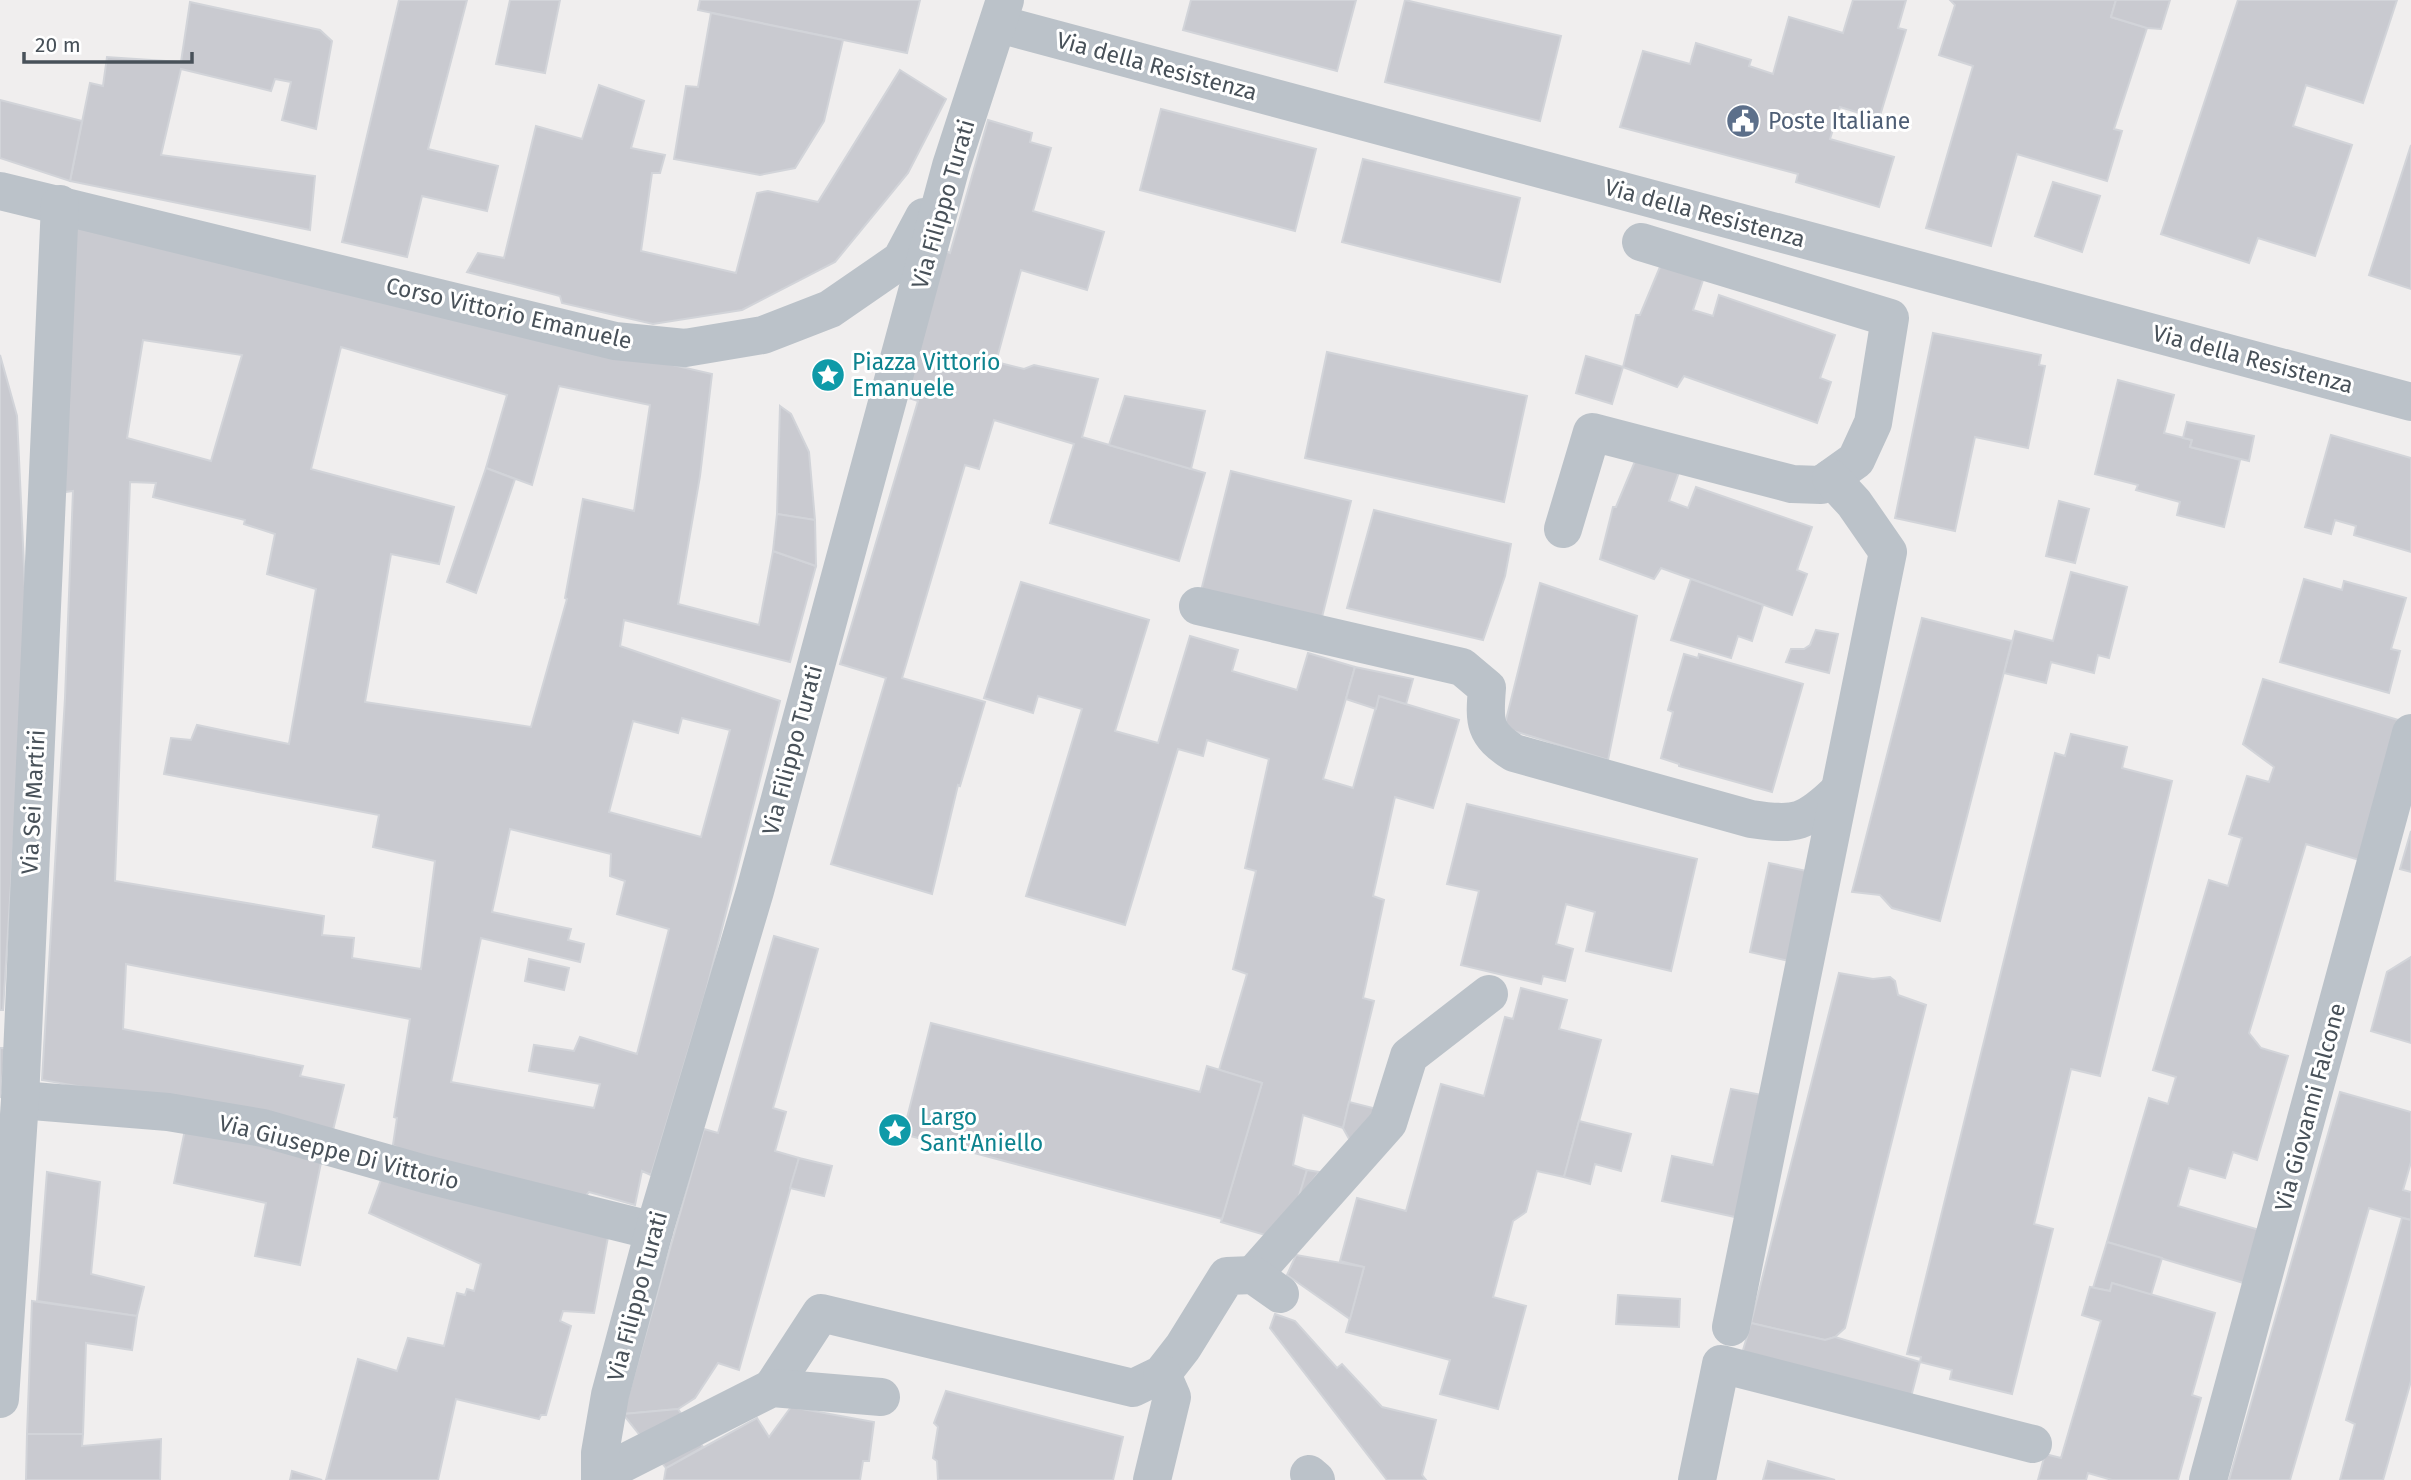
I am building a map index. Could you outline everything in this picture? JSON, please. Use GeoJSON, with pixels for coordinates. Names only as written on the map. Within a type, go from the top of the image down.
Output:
{"type":"FeatureCollection","features":[{"type":"Feature","properties":{"kind":"street","name":"Via Filippo Turati"},"geometry":{"type":"LineString","coordinates":[[600,1478],[600,1453],[610,1395],[654,1231],[755,891],[951,166],[1002,12]]}},
{"type":"Feature","properties":{"kind":"street","name":"Via della Resistenza"},"geometry":{"type":"LineString","coordinates":[[1002,12],[1907,267],[2411,402]]}},
{"type":"Feature","properties":{"kind":"street","name":"Corso Vittorio Emanuele"},"geometry":{"type":"LineString","coordinates":[[0,191],[615,341],[685,348],[763,335],[830,309],[901,260],[951,166]]}},
{"type":"Feature","properties":{"kind":"street","name":"Via Sei Martiri"},"geometry":{"type":"LineString","coordinates":[[0,1399],[20,1100],[60,204]]}},
{"type":"Feature","properties":{"kind":"street"},"geometry":{"type":"LineString","coordinates":[[1641,242],[1890,318]]}},
{"type":"Feature","properties":{"kind":"street"},"geometry":{"type":"LineString","coordinates":[[1563,529],[1592,432],[1792,484],[1821,485],[1856,460],[1873,423],[1890,318],[1907,267]]}},
{"type":"Feature","properties":{"kind":"street"},"geometry":{"type":"LineString","coordinates":[[1731,1327],[1888,552],[1854,503],[1831,478]]}},
{"type":"Feature","properties":{"kind":"street"},"geometry":{"type":"LineString","coordinates":[[1198,606],[1462,667],[1487,688],[1485,714],[1493,740],[1514,754],[1751,819],[1785,825],[1816,814],[1839,791]]}},
{"type":"Feature","properties":{"kind":"street","name":"Via Giovanni Falcone"},"geometry":{"type":"LineString","coordinates":[[2208,1480],[2411,733]]}},
{"type":"Feature","properties":{"kind":"street"},"geometry":{"type":"LineString","coordinates":[[600,1478],[772,1388],[821,1313],[1133,1388],[1162,1374],[1183,1347],[1227,1276],[1266,1285],[1388,1123],[1409,1056],[1489,994]]}},
{"type":"Feature","properties":{"kind":"street","name":"Via Giuseppe Di Vittorio"},"geometry":{"type":"LineString","coordinates":[[20,1100],[168,1112],[263,1128],[425,1174],[654,1231]]}},
{"type":"Feature","properties":{"kind":"street"},"geometry":{"type":"LineString","coordinates":[[1698,1480],[1721,1364],[2033,1444]]}},
{"type":"Feature","properties":{"kind":"street"},"geometry":{"type":"LineString","coordinates":[[1152,1480],[1172,1397],[1162,1374]]}},
{"type":"Feature","properties":{"kind":"street"},"geometry":{"type":"LineString","coordinates":[[772,1388],[881,1397]]}},
{"type":"Feature","properties":{"kind":"building"},"geometry":{"type":"Polygon","coordinates":[[[399,0],[467,0],[428,149],[498,166],[487,211],[422,196],[407,257],[342,242],[399,0]]]}},
{"type":"Feature","properties":{"kind":"building"},"geometry":{"type":"Polygon","coordinates":[[[510,0],[560,0],[545,73],[496,64],[510,0]]]}},
{"type":"Feature","properties":{"kind":"building"},"geometry":{"type":"Polygon","coordinates":[[[700,0],[920,0],[907,53],[698,10],[700,0]]]}},
{"type":"Feature","properties":{"kind":"building"},"geometry":{"type":"Polygon","coordinates":[[[1191,0],[1356,0],[1337,71],[1183,30],[1191,0]]]}},
{"type":"Feature","properties":{"kind":"building"},"geometry":{"type":"Polygon","coordinates":[[[1405,0],[1561,36],[1540,121],[1385,82],[1405,0]]]}},
{"type":"Feature","properties":{"kind":"building"},"geometry":{"type":"Polygon","coordinates":[[[1853,0],[1906,0],[1898,28],[1906,30],[1879,119],[1840,107],[1830,139],[1894,157],[1879,207],[1796,182],[1798,174],[1620,127],[1643,51],[1690,64],[1696,43],[1751,60],[1749,66],[1773,74],[1789,17],[1843,33],[1853,0]]]}},
{"type":"Feature","properties":{"kind":"building"},"geometry":{"type":"Polygon","coordinates":[[[1950,0],[2116,0],[2111,17],[2147,28],[2114,129],[2122,131],[2107,181],[2017,154],[1991,246],[1926,228],[1973,66],[1939,55],[1955,5],[1950,0]]]}},
{"type":"Feature","properties":{"kind":"building"},"geometry":{"type":"Polygon","coordinates":[[[2116,0],[2170,0],[2161,29],[2147,28],[2111,17],[2116,0]]]}},
{"type":"Feature","properties":{"kind":"building"},"geometry":{"type":"Polygon","coordinates":[[[2238,0],[2397,0],[2363,103],[2306,85],[2293,126],[2352,145],[2315,256],[2258,238],[2249,263],[2161,234],[2238,0]]]}},
{"type":"Feature","properties":{"kind":"building"},"geometry":{"type":"Polygon","coordinates":[[[190,2],[320,30],[332,41],[316,129],[282,120],[291,82],[275,79],[271,91],[181,69],[161,155],[315,176],[310,230],[70,181],[90,83],[103,86],[107,57],[181,62],[190,2]]]}},
{"type":"Feature","properties":{"kind":"building"},"geometry":{"type":"Polygon","coordinates":[[[711,13],[843,40],[824,121],[795,168],[760,175],[674,159],[686,86],[698,87],[711,13]]]}},
{"type":"Feature","properties":{"kind":"building"},"geometry":{"type":"Polygon","coordinates":[[[900,70],[946,99],[908,173],[835,262],[742,310],[653,324],[562,303],[560,296],[467,272],[478,253],[504,258],[536,126],[582,139],[599,85],[644,101],[631,148],[665,155],[660,173],[652,173],[641,251],[736,273],[757,193],[768,191],[818,202],[900,70]]]}},
{"type":"Feature","properties":{"kind":"building"},"geometry":{"type":"Polygon","coordinates":[[[0,100],[82,121],[70,181],[0,158],[0,100]]]}},
{"type":"Feature","properties":{"kind":"building"},"geometry":{"type":"Polygon","coordinates":[[[1161,109],[1316,149],[1295,231],[1140,190],[1161,109]]]}},
{"type":"Feature","properties":{"kind":"building"},"geometry":{"type":"Polygon","coordinates":[[[988,120],[1032,133],[1030,142],[1051,148],[1033,211],[1104,232],[1087,290],[1021,270],[996,362],[1024,369],[1034,365],[1098,379],[1082,437],[1205,473],[1179,561],[1050,523],[1074,444],[994,420],[979,469],[965,465],[902,678],[985,702],[960,786],[958,785],[932,894],[831,864],[886,678],[840,664],[918,401],[906,397],[946,251],[950,253],[988,120]]]}},
{"type":"Feature","properties":{"kind":"building"},"geometry":{"type":"Polygon","coordinates":[[[2411,145],[2411,289],[2369,275],[2411,145]]]}},
{"type":"Feature","properties":{"kind":"building"},"geometry":{"type":"Polygon","coordinates":[[[1363,159],[1520,198],[1500,282],[1342,242],[1363,159]]]}},
{"type":"Feature","properties":{"kind":"building"},"geometry":{"type":"Polygon","coordinates":[[[2053,182],[2100,196],[2082,252],[2035,236],[2053,182]]]}},
{"type":"Feature","properties":{"kind":"building"},"geometry":{"type":"Polygon","coordinates":[[[72,217],[358,293],[712,374],[700,476],[678,604],[759,625],[773,551],[816,566],[790,662],[624,620],[620,646],[780,701],[705,995],[651,1175],[642,1171],[635,1205],[589,1192],[584,1198],[411,1156],[393,1145],[397,1118],[394,1117],[410,1019],[126,964],[123,1029],[303,1066],[300,1076],[344,1085],[333,1130],[42,1080],[65,698],[73,491],[65,492],[72,217]],[[143,340],[127,438],[211,461],[242,355],[143,340]],[[341,347],[311,469],[454,507],[439,564],[391,554],[365,702],[531,727],[567,599],[565,598],[583,499],[634,511],[650,405],[559,386],[532,485],[486,468],[507,395],[341,347]],[[130,482],[115,881],[324,916],[322,935],[354,938],[352,958],[421,969],[435,861],[373,847],[379,815],[164,774],[171,738],[191,740],[197,725],[289,744],[316,589],[267,574],[275,534],[244,524],[245,520],[153,497],[156,483],[130,482]],[[682,718],[678,733],[633,721],[609,812],[701,837],[730,730],[682,718]],[[510,829],[492,912],[571,929],[568,940],[584,944],[580,962],[481,938],[451,1082],[594,1108],[600,1084],[529,1071],[534,1045],[574,1051],[580,1037],[637,1054],[669,929],[617,914],[625,881],[610,876],[611,854],[510,829]]]}},
{"type":"Feature","properties":{"kind":"building"},"geometry":{"type":"Polygon","coordinates":[[[1662,262],[1704,277],[1693,310],[1713,316],[1719,295],[1835,335],[1820,378],[1831,382],[1817,423],[1684,376],[1677,387],[1623,367],[1636,315],[1640,315],[1662,262]]]}},
{"type":"Feature","properties":{"kind":"building"},"geometry":{"type":"Polygon","coordinates":[[[1933,333],[2041,355],[2039,365],[2045,366],[2028,448],[1975,437],[1955,531],[1895,518],[1933,333]]]}},
{"type":"Feature","properties":{"kind":"building"},"geometry":{"type":"Polygon","coordinates":[[[1327,352],[1527,396],[1504,502],[1305,458],[1327,352]]]}},
{"type":"Feature","properties":{"kind":"building"},"geometry":{"type":"Polygon","coordinates":[[[0,355],[17,416],[27,631],[3,1010],[0,1010],[0,355]]]}},
{"type":"Feature","properties":{"kind":"building"},"geometry":{"type":"Polygon","coordinates":[[[1586,356],[1623,367],[1612,404],[1576,393],[1586,356]]]}},
{"type":"Feature","properties":{"kind":"building"},"geometry":{"type":"Polygon","coordinates":[[[2118,380],[2174,395],[2164,433],[2192,440],[2190,447],[2240,460],[2224,527],[2177,515],[2180,502],[2136,490],[2138,485],[2095,474],[2118,380]]]}},
{"type":"Feature","properties":{"kind":"building"},"geometry":{"type":"Polygon","coordinates":[[[1125,396],[1205,411],[1191,469],[1109,445],[1125,396]]]}},
{"type":"Feature","properties":{"kind":"building"},"geometry":{"type":"Polygon","coordinates":[[[780,406],[791,414],[809,452],[815,520],[777,514],[780,406]]]}},
{"type":"Feature","properties":{"kind":"building"},"geometry":{"type":"Polygon","coordinates":[[[2187,422],[2254,436],[2249,461],[2190,447],[2192,440],[2183,438],[2187,422]]]}},
{"type":"Feature","properties":{"kind":"building"},"geometry":{"type":"Polygon","coordinates":[[[2331,435],[2411,458],[2411,552],[2354,535],[2356,526],[2335,520],[2331,534],[2305,527],[2331,435]]]}},
{"type":"Feature","properties":{"kind":"building"},"geometry":{"type":"Polygon","coordinates":[[[1638,454],[1680,469],[1669,501],[1688,508],[1696,487],[1812,527],[1797,570],[1807,574],[1792,615],[1661,568],[1654,579],[1600,559],[1613,507],[1616,507],[1638,454]]]}},
{"type":"Feature","properties":{"kind":"building"},"geometry":{"type":"Polygon","coordinates":[[[486,468],[515,479],[476,593],[447,582],[486,468]]]}},
{"type":"Feature","properties":{"kind":"building"},"geometry":{"type":"Polygon","coordinates":[[[1231,471],[1351,501],[1321,621],[1201,591],[1231,471]]]}},
{"type":"Feature","properties":{"kind":"building"},"geometry":{"type":"Polygon","coordinates":[[[2059,501],[2089,509],[2075,563],[2046,556],[2059,501]]]}},
{"type":"Feature","properties":{"kind":"building"},"geometry":{"type":"Polygon","coordinates":[[[1374,510],[1511,544],[1505,576],[1483,640],[1347,608],[1374,510]]]}},
{"type":"Feature","properties":{"kind":"building"},"geometry":{"type":"Polygon","coordinates":[[[777,514],[815,520],[816,566],[773,551],[777,514]]]}},
{"type":"Feature","properties":{"kind":"building"},"geometry":{"type":"Polygon","coordinates":[[[2071,572],[2127,587],[2109,658],[2098,655],[2094,673],[2051,662],[2046,683],[2004,673],[2015,631],[2053,641],[2071,572]]]}},
{"type":"Feature","properties":{"kind":"building"},"geometry":{"type":"Polygon","coordinates":[[[1691,579],[1763,605],[1752,641],[1738,636],[1731,658],[1671,640],[1691,579]]]}},
{"type":"Feature","properties":{"kind":"building"},"geometry":{"type":"Polygon","coordinates":[[[2304,579],[2342,590],[2344,581],[2406,598],[2391,649],[2400,651],[2389,693],[2280,662],[2304,579]]]}},
{"type":"Feature","properties":{"kind":"building"},"geometry":{"type":"Polygon","coordinates":[[[1021,582],[1149,620],[1115,731],[1158,743],[1190,636],[1238,650],[1232,671],[1297,690],[1308,653],[1355,667],[1323,779],[1353,788],[1379,696],[1459,720],[1433,808],[1395,797],[1373,896],[1384,900],[1363,998],[1374,1001],[1343,1128],[1303,1115],[1293,1165],[1307,1170],[1290,1228],[1279,1239],[1221,1222],[1262,1083],[1219,1070],[1247,974],[1233,969],[1256,871],[1245,868],[1269,759],[1207,740],[1203,756],[1178,749],[1125,925],[1026,896],[1082,709],[1038,696],[1033,713],[984,698],[1021,582]]]}},
{"type":"Feature","properties":{"kind":"building"},"geometry":{"type":"Polygon","coordinates":[[[1540,583],[1637,616],[1608,760],[1504,728],[1540,583]]]}},
{"type":"Feature","properties":{"kind":"building"},"geometry":{"type":"Polygon","coordinates":[[[1922,618],[2012,641],[1940,921],[1892,908],[1880,895],[1852,892],[1922,618]]]}},
{"type":"Feature","properties":{"kind":"building"},"geometry":{"type":"Polygon","coordinates":[[[1816,630],[1838,634],[1829,673],[1786,662],[1791,649],[1804,649],[1810,645],[1816,630]]]}},
{"type":"Feature","properties":{"kind":"building"},"geometry":{"type":"Polygon","coordinates":[[[1684,654],[1698,658],[1699,654],[1803,684],[1772,792],[1679,766],[1661,758],[1673,712],[1668,710],[1684,654]]]}},
{"type":"Feature","properties":{"kind":"building"},"geometry":{"type":"Polygon","coordinates":[[[1355,667],[1413,679],[1406,704],[1379,696],[1376,709],[1346,699],[1355,667]]]}},
{"type":"Feature","properties":{"kind":"building"},"geometry":{"type":"Polygon","coordinates":[[[2263,679],[2408,723],[2366,862],[2306,844],[2249,1033],[2261,1048],[2288,1056],[2257,1160],[2233,1152],[2225,1178],[2189,1168],[2178,1206],[2266,1232],[2250,1285],[2107,1242],[2149,1098],[2168,1104],[2176,1077],[2153,1070],[2209,880],[2228,886],[2242,838],[2229,834],[2247,776],[2269,782],[2274,767],[2243,744],[2263,679]]]}},
{"type":"Feature","properties":{"kind":"building"},"geometry":{"type":"Polygon","coordinates":[[[2071,734],[2127,747],[2122,768],[2172,781],[2100,1076],[2071,1069],[2034,1224],[2053,1229],[2012,1394],[1950,1379],[1952,1370],[1920,1362],[1921,1357],[1907,1354],[2055,753],[2065,756],[2071,734]]]}},
{"type":"Feature","properties":{"kind":"building"},"geometry":{"type":"Polygon","coordinates":[[[1467,804],[1697,859],[1671,971],[1586,951],[1595,912],[1566,904],[1556,944],[1573,949],[1565,981],[1543,976],[1541,984],[1461,965],[1479,891],[1447,884],[1467,804]]]}},
{"type":"Feature","properties":{"kind":"building"},"geometry":{"type":"Polygon","coordinates":[[[2411,831],[2411,872],[2400,869],[2411,831]]]}},
{"type":"Feature","properties":{"kind":"building"},"geometry":{"type":"Polygon","coordinates":[[[1769,863],[1821,874],[1802,964],[1750,952],[1769,863]]]}},
{"type":"Feature","properties":{"kind":"building"},"geometry":{"type":"Polygon","coordinates":[[[774,936],[818,949],[773,1108],[786,1112],[775,1151],[799,1158],[739,1370],[718,1363],[695,1398],[678,1409],[623,1414],[704,1129],[718,1133],[774,936]]]}},
{"type":"Feature","properties":{"kind":"building"},"geometry":{"type":"Polygon","coordinates":[[[2411,957],[2411,1043],[2371,1031],[2387,972],[2411,957]]]}},
{"type":"Feature","properties":{"kind":"building"},"geometry":{"type":"Polygon","coordinates":[[[529,959],[569,968],[564,990],[525,981],[529,959]]]}},
{"type":"Feature","properties":{"kind":"building"},"geometry":{"type":"Polygon","coordinates":[[[1839,973],[1873,979],[1890,977],[1895,981],[1898,995],[1926,1005],[1845,1328],[1835,1337],[1825,1340],[1751,1323],[1839,973]]]}},
{"type":"Feature","properties":{"kind":"building"},"geometry":{"type":"Polygon","coordinates":[[[1521,988],[1567,1000],[1559,1029],[1601,1040],[1564,1177],[1537,1171],[1526,1212],[1513,1221],[1493,1297],[1526,1306],[1498,1409],[1440,1394],[1450,1360],[1346,1332],[1364,1267],[1340,1261],[1357,1198],[1406,1211],[1441,1084],[1484,1096],[1505,1017],[1513,1019],[1521,988]]]}},
{"type":"Feature","properties":{"kind":"building"},"geometry":{"type":"Polygon","coordinates":[[[931,1023],[1200,1092],[1207,1066],[1262,1083],[1222,1219],[903,1134],[931,1023]]]}},
{"type":"Feature","properties":{"kind":"building"},"geometry":{"type":"Polygon","coordinates":[[[0,1048],[6,1048],[0,1098],[0,1048]]]}},
{"type":"Feature","properties":{"kind":"building"},"geometry":{"type":"Polygon","coordinates":[[[1731,1089],[1772,1097],[1744,1219],[1662,1201],[1672,1156],[1713,1165],[1731,1089]]]}},
{"type":"Feature","properties":{"kind":"building"},"geometry":{"type":"Polygon","coordinates":[[[2340,1092],[2411,1112],[2411,1162],[2403,1190],[2411,1192],[2411,1220],[2369,1208],[2290,1480],[2229,1480],[2340,1092]]]}},
{"type":"Feature","properties":{"kind":"building"},"geometry":{"type":"Polygon","coordinates":[[[1349,1102],[1381,1110],[1353,1146],[1343,1128],[1349,1102]]]}},
{"type":"Feature","properties":{"kind":"building"},"geometry":{"type":"Polygon","coordinates":[[[1579,1121],[1631,1134],[1621,1171],[1595,1164],[1590,1184],[1564,1177],[1579,1121]]]}},
{"type":"Feature","properties":{"kind":"building"},"geometry":{"type":"Polygon","coordinates":[[[186,1125],[323,1153],[300,1265],[255,1256],[266,1203],[174,1183],[186,1125]]]}},
{"type":"Feature","properties":{"kind":"building"},"geometry":{"type":"Polygon","coordinates":[[[799,1158],[832,1166],[824,1196],[790,1188],[799,1158]]]}},
{"type":"Feature","properties":{"kind":"building"},"geometry":{"type":"Polygon","coordinates":[[[1307,1170],[1319,1172],[1298,1199],[1307,1170]]]}},
{"type":"Feature","properties":{"kind":"building"},"geometry":{"type":"Polygon","coordinates":[[[47,1172],[100,1182],[91,1274],[144,1287],[137,1316],[37,1301],[47,1172]]]}},
{"type":"Feature","properties":{"kind":"building"},"geometry":{"type":"Polygon","coordinates":[[[381,1180],[608,1237],[594,1313],[563,1311],[560,1321],[571,1326],[546,1415],[541,1415],[539,1419],[456,1399],[438,1480],[326,1480],[358,1359],[397,1371],[408,1338],[444,1346],[457,1293],[465,1295],[467,1289],[474,1291],[481,1264],[369,1213],[381,1180]]]}},
{"type":"Feature","properties":{"kind":"building"},"geometry":{"type":"Polygon","coordinates":[[[2402,1218],[2411,1220],[2411,1381],[2383,1480],[2340,1480],[2355,1424],[2346,1420],[2402,1218]]]}},
{"type":"Feature","properties":{"kind":"building"},"geometry":{"type":"Polygon","coordinates":[[[2107,1242],[2162,1258],[2151,1295],[2112,1283],[2110,1291],[2093,1288],[2107,1242]]]}},
{"type":"Feature","properties":{"kind":"building"},"geometry":{"type":"Polygon","coordinates":[[[1296,1255],[1364,1267],[1350,1319],[1287,1275],[1296,1255]]]}},
{"type":"Feature","properties":{"kind":"building"},"geometry":{"type":"Polygon","coordinates":[[[2112,1283],[2215,1313],[2192,1395],[2201,1398],[2178,1480],[2112,1480],[2088,1473],[2086,1480],[2038,1480],[2045,1454],[2061,1458],[2101,1321],[2082,1315],[2090,1287],[2110,1291],[2112,1283]]]}},
{"type":"Feature","properties":{"kind":"building"},"geometry":{"type":"Polygon","coordinates":[[[1618,1295],[1680,1299],[1679,1327],[1616,1324],[1618,1295]]]}},
{"type":"Feature","properties":{"kind":"building"},"geometry":{"type":"Polygon","coordinates":[[[32,1301],[137,1316],[132,1350],[86,1343],[83,1434],[27,1434],[32,1301]]]}},
{"type":"Feature","properties":{"kind":"building"},"geometry":{"type":"Polygon","coordinates":[[[1275,1314],[1295,1321],[1337,1368],[1342,1364],[1382,1407],[1436,1420],[1422,1475],[1426,1480],[1387,1480],[1270,1328],[1275,1314]]]}},
{"type":"Feature","properties":{"kind":"building"},"geometry":{"type":"Polygon","coordinates":[[[1751,1323],[1825,1340],[1835,1337],[1920,1362],[1909,1405],[1741,1357],[1751,1323]]]}},
{"type":"Feature","properties":{"kind":"building"},"geometry":{"type":"Polygon","coordinates":[[[946,1391],[1123,1437],[1113,1480],[938,1480],[937,1461],[933,1458],[938,1427],[934,1423],[946,1391]]]}},
{"type":"Feature","properties":{"kind":"building"},"geometry":{"type":"Polygon","coordinates":[[[791,1407],[874,1422],[869,1461],[863,1461],[860,1480],[664,1480],[666,1468],[757,1418],[769,1437],[791,1407]]]}},
{"type":"Feature","properties":{"kind":"building"},"geometry":{"type":"Polygon","coordinates":[[[678,1409],[703,1447],[666,1468],[623,1414],[678,1409]]]}},
{"type":"Feature","properties":{"kind":"building"},"geometry":{"type":"Polygon","coordinates":[[[27,1434],[83,1434],[82,1446],[161,1439],[160,1480],[26,1480],[27,1434]]]}},
{"type":"Feature","properties":{"kind":"building"},"geometry":{"type":"Polygon","coordinates":[[[1768,1461],[1835,1480],[1763,1480],[1768,1461]]]}},
{"type":"Feature","properties":{"kind":"building"},"geometry":{"type":"Polygon","coordinates":[[[292,1471],[322,1480],[290,1480],[292,1471]]]}},
{"type":"Feature","properties":{"kind":"place","name":"Poste Italiane"},"geometry":{"type":"Point","coordinates":[1743,121]}},
{"type":"Feature","properties":{"kind":"place","name":"Piazza Vittorio Emanuele"},"geometry":{"type":"Point","coordinates":[828,375]}},
{"type":"Feature","properties":{"kind":"place","name":"Largo Sant'Aniello"},"geometry":{"type":"Point","coordinates":[895,1130]}}]}
